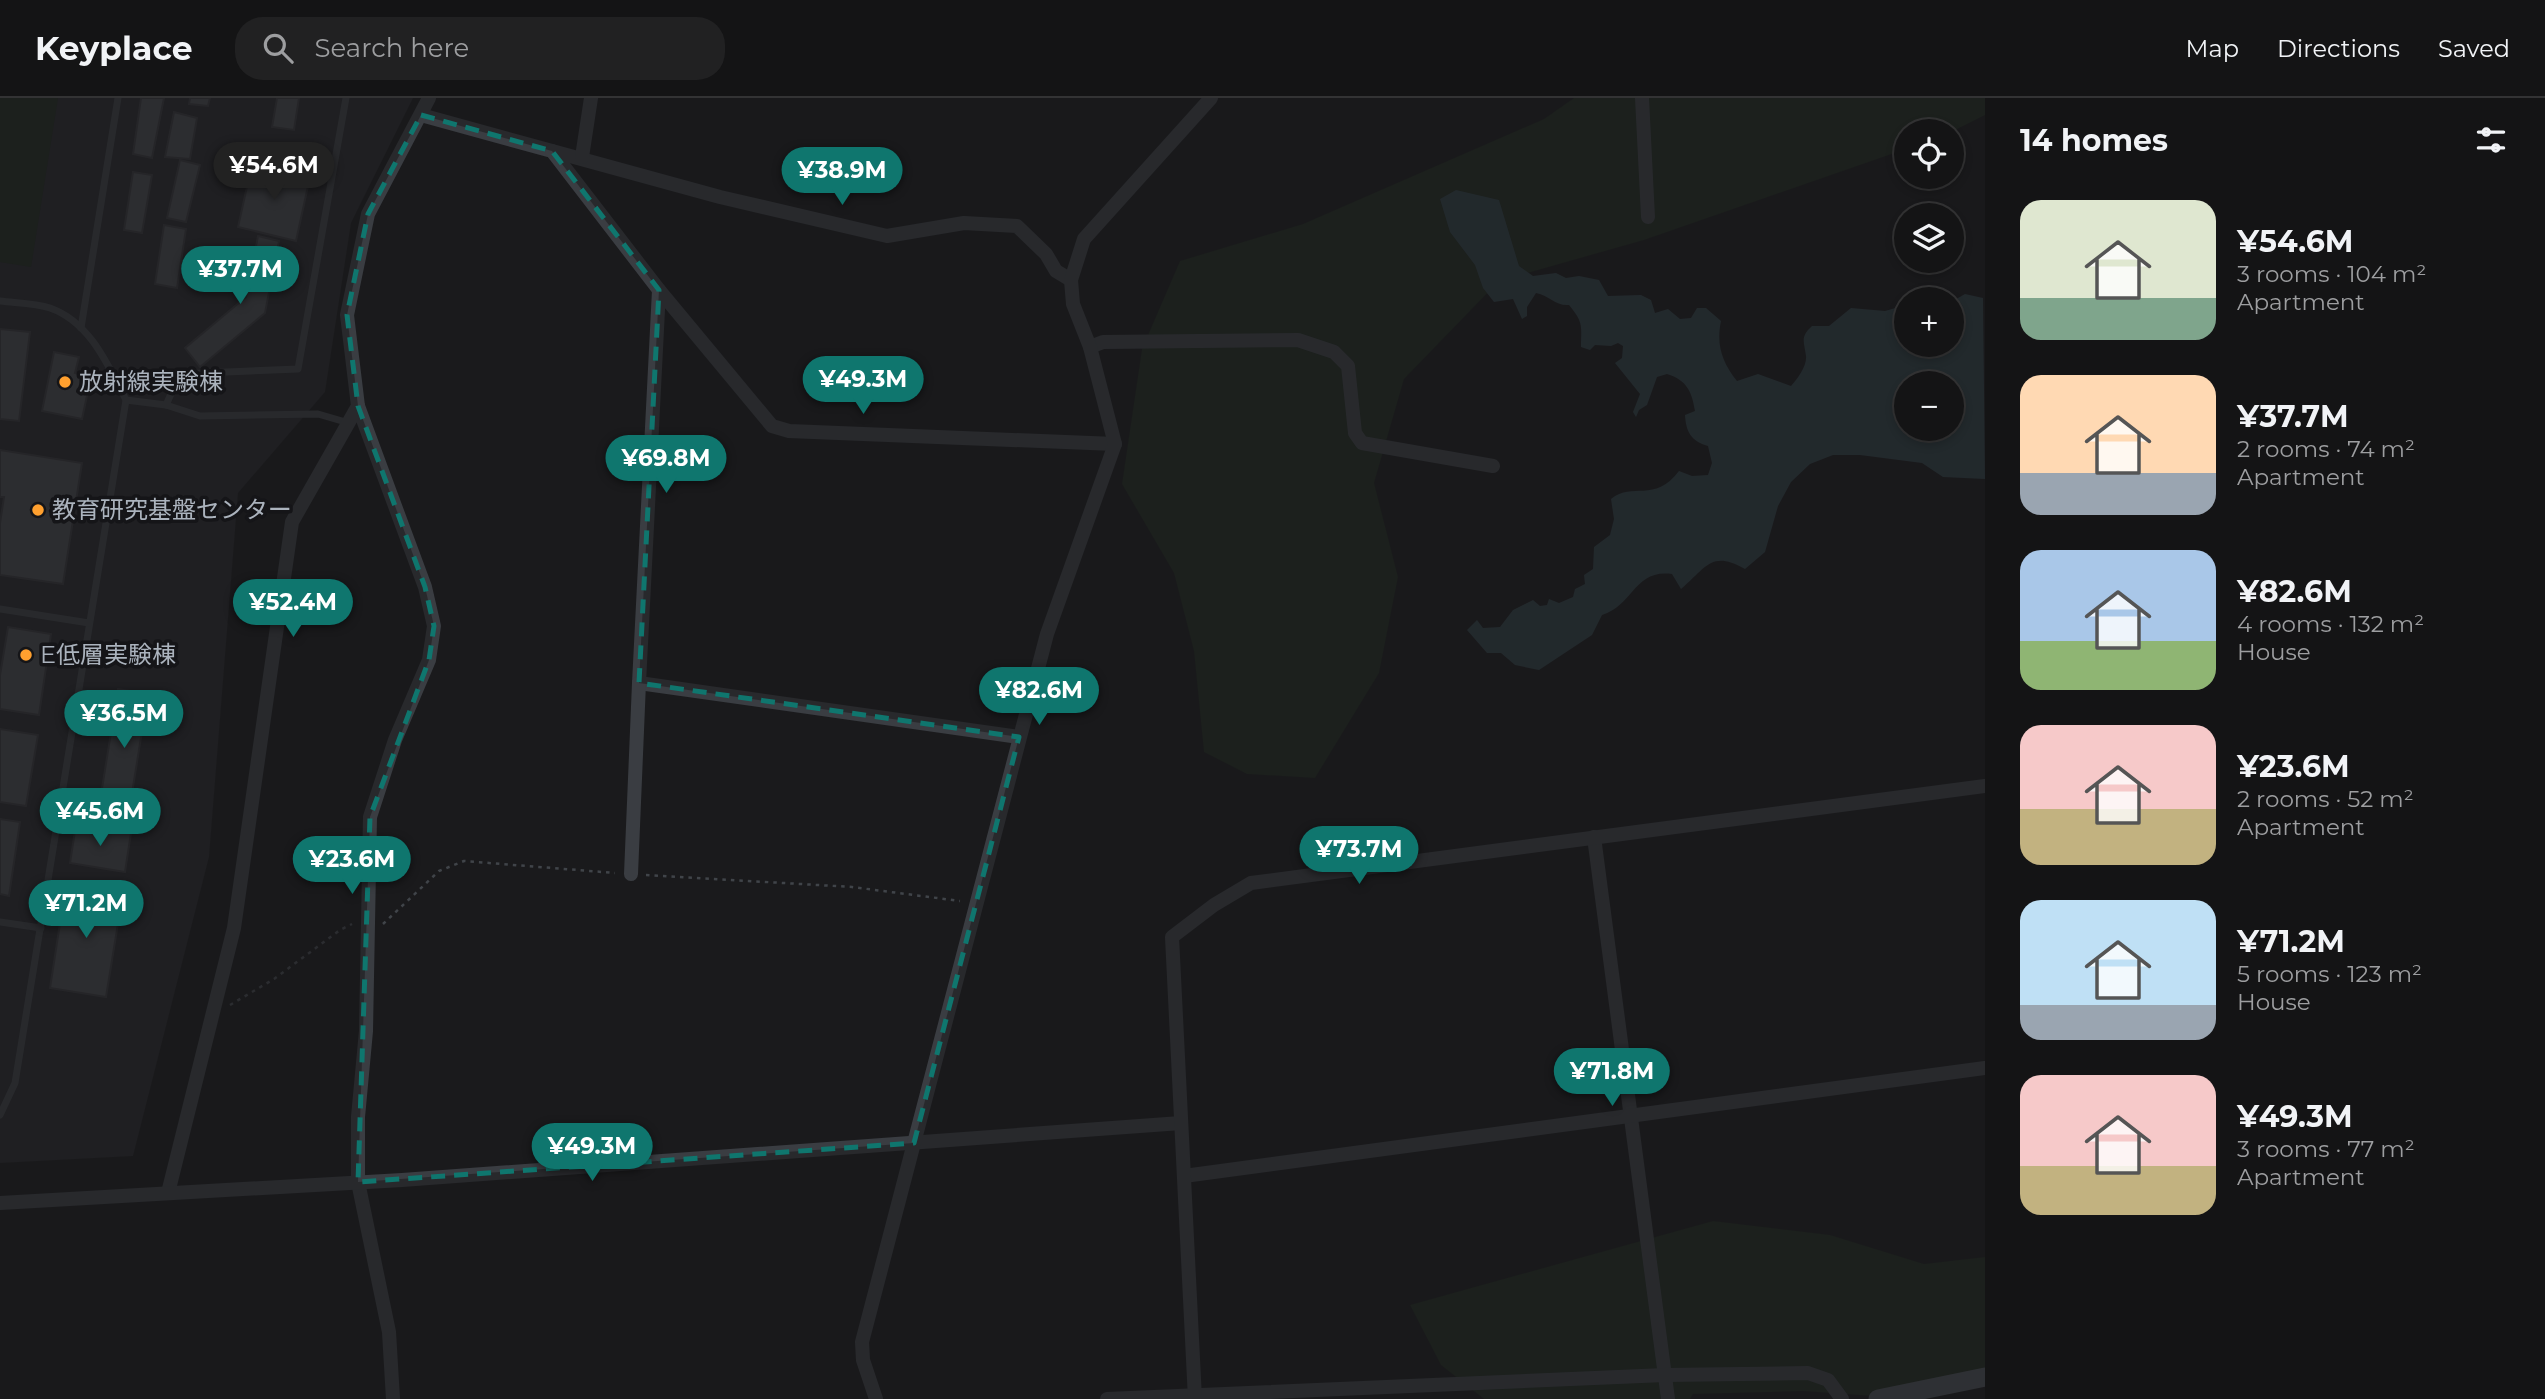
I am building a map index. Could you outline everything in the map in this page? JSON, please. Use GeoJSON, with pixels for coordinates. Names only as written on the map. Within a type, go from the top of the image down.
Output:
{"type":"FeatureCollection","features":[{"type":"Feature","properties":{"kind":"main road"},"geometry":{"type":"LineString","coordinates":[[1878,1399],[1985,1377]]}},
{"type":"Feature","properties":{"kind":"street"},"geometry":{"type":"LineString","coordinates":[[393,1399],[389,1332],[358,1182],[358,1117],[366,1031],[370,817],[395,740],[429,660],[434,626],[425,587],[358,406],[347,315],[368,214],[429,98]]}},
{"type":"Feature","properties":{"kind":"street"},"geometry":{"type":"LineString","coordinates":[[582,157],[591,98]]}},
{"type":"Feature","properties":{"kind":"street"},"geometry":{"type":"LineString","coordinates":[[876,1399],[863,1360],[862,1342],[1046,634],[1115,444],[1090,347],[1073,304],[1071,280],[1084,239],[1211,98]]}},
{"type":"Feature","properties":{"kind":"street"},"geometry":{"type":"LineString","coordinates":[[1642,98],[1648,217]]}},
{"type":"Feature","properties":{"kind":"street"},"geometry":{"type":"LineString","coordinates":[[421,116],[582,157],[720,197],[887,236],[964,223],[1017,226],[1046,254],[1056,271],[1071,280]]}},
{"type":"Feature","properties":{"kind":"street"},"geometry":{"type":"LineString","coordinates":[[552,151],[659,290],[772,426],[789,431],[1115,444]]}},
{"type":"Feature","properties":{"kind":"street"},"geometry":{"type":"LineString","coordinates":[[631,874],[659,290]]}},
{"type":"Feature","properties":{"kind":"street"},"geometry":{"type":"LineString","coordinates":[[1090,347],[1103,342],[1298,340],[1334,352],[1348,366],[1355,433],[1362,443],[1493,466]]}},
{"type":"Feature","properties":{"kind":"street"},"geometry":{"type":"LineString","coordinates":[[168,1193],[234,928],[292,523],[358,406]]}},
{"type":"Feature","properties":{"kind":"street"},"geometry":{"type":"LineString","coordinates":[[639,683],[1019,737]]}},
{"type":"Feature","properties":{"kind":"street"},"geometry":{"type":"LineString","coordinates":[[1194,1397],[1172,937],[1214,905],[1251,883],[1985,786]]}},
{"type":"Feature","properties":{"kind":"street"},"geometry":{"type":"LineString","coordinates":[[1594,837],[1668,1399]]}},
{"type":"Feature","properties":{"kind":"street"},"geometry":{"type":"LineString","coordinates":[[1184,1176],[1985,1068]]}},
{"type":"Feature","properties":{"kind":"street"},"geometry":{"type":"LineString","coordinates":[[0,1203],[358,1182],[1181,1123]]}},
{"type":"Feature","properties":{"kind":"street"},"geometry":{"type":"LineString","coordinates":[[1107,1399],[1665,1375],[1808,1373],[1828,1380],[1842,1399]]}},
{"type":"Feature","properties":{"kind":"lane"},"geometry":{"type":"LineString","coordinates":[[81,328],[118,98]]}},
{"type":"Feature","properties":{"kind":"lane"},"geometry":{"type":"LineString","coordinates":[[166,405],[180,374],[298,369],[346,98]]}},
{"type":"Feature","properties":{"kind":"lane"},"geometry":{"type":"LineString","coordinates":[[0,301],[50,308],[81,328],[97,346],[127,400],[15,1083],[0,1115]]}},
{"type":"Feature","properties":{"kind":"lane"},"geometry":{"type":"LineString","coordinates":[[127,400],[166,405],[200,416],[318,414],[349,423]]}},
{"type":"Feature","properties":{"kind":"lane"},"geometry":{"type":"LineString","coordinates":[[0,608],[89,624]]}},
{"type":"Feature","properties":{"kind":"lane"},"geometry":{"type":"LineString","coordinates":[[0,922],[41,928]]}},
{"type":"Feature","properties":{"kind":"path"},"geometry":{"type":"LineString","coordinates":[[212,1016],[274,979],[340,930],[357,922],[369,928],[439,871],[464,861],[852,887],[975,903]]}},
{"type":"Feature","properties":{"kind":"highlighted area"},"geometry":{"type":"Polygon","coordinates":[[[421,115],[552,151],[659,290],[639,683],[1019,737],[914,1143],[358,1182],[370,817],[429,660],[434,626],[425,587],[358,406],[347,315],[368,214],[421,115]]]}},
{"type":"Feature","properties":{"kind":"shaded area"},"geometry":{"type":"Polygon","coordinates":[[[0,98],[413,98],[351,223],[325,392],[238,493],[209,857],[133,1156],[0,1163],[0,98]]]}},
{"type":"Feature","properties":{"kind":"shaded area"},"geometry":{"type":"Polygon","coordinates":[[[0,98],[58,98],[31,267],[0,262],[0,98]]]}},
{"type":"Feature","properties":{"kind":"shaded area"},"geometry":{"type":"Polygon","coordinates":[[[1574,98],[1985,98],[1985,115],[1964,126],[1964,119],[1894,119],[1894,153],[1644,240],[1499,281],[1404,379],[1374,483],[1398,577],[1379,673],[1315,778],[1247,774],[1204,752],[1194,651],[1174,573],[1122,484],[1142,349],[1180,261],[1303,224],[1544,119],[1574,98]]]}},
{"type":"Feature","properties":{"kind":"shaded area"},"geometry":{"type":"Polygon","coordinates":[[[1456,190],[1499,200],[1519,266],[1533,276],[1556,273],[1566,278],[1579,276],[1599,280],[1608,296],[1641,295],[1651,300],[1655,313],[1668,309],[1680,319],[1691,318],[1697,308],[1706,308],[1721,321],[1719,338],[1722,353],[1727,367],[1737,381],[1758,374],[1791,386],[1805,364],[1804,340],[1808,330],[1812,326],[1829,326],[1851,308],[1885,311],[1894,308],[1894,357],[1964,357],[1964,295],[1983,298],[1985,479],[1943,477],[1922,463],[1860,455],[1833,455],[1810,464],[1791,482],[1778,506],[1765,552],[1745,569],[1717,561],[1704,568],[1681,589],[1672,574],[1650,577],[1621,604],[1602,615],[1592,635],[1539,670],[1515,665],[1501,653],[1487,653],[1467,630],[1477,620],[1483,628],[1500,627],[1513,610],[1533,600],[1540,606],[1547,605],[1549,599],[1559,603],[1573,597],[1575,589],[1585,584],[1584,575],[1593,569],[1594,547],[1610,535],[1614,519],[1611,499],[1627,492],[1661,487],[1679,471],[1692,476],[1708,475],[1712,463],[1708,446],[1697,441],[1688,431],[1685,415],[1695,411],[1684,383],[1667,374],[1657,377],[1647,405],[1639,410],[1636,417],[1633,412],[1640,394],[1615,363],[1622,358],[1623,346],[1618,343],[1611,346],[1595,345],[1590,350],[1581,347],[1581,325],[1574,311],[1569,305],[1560,304],[1541,294],[1536,293],[1527,307],[1527,316],[1522,319],[1513,299],[1494,302],[1483,288],[1475,265],[1450,232],[1440,199],[1456,190]]]}},
{"type":"Feature","properties":{"kind":"shaded area"},"geometry":{"type":"Polygon","coordinates":[[[1713,1221],[1830,1235],[1924,1264],[1985,1257],[1985,1370],[1915,1399],[1803,1391],[1693,1394],[1690,1399],[1484,1399],[1441,1365],[1410,1305],[1713,1221]]]}},
{"type":"Feature","properties":{"kind":"building"},"geometry":{"type":"Polygon","coordinates":[[[141,98],[164,98],[152,158],[133,154],[141,98]]]}},
{"type":"Feature","properties":{"kind":"building"},"geometry":{"type":"Polygon","coordinates":[[[190,98],[210,98],[208,106],[189,104],[190,98]]]}},
{"type":"Feature","properties":{"kind":"building"},"geometry":{"type":"Polygon","coordinates":[[[277,98],[299,98],[294,130],[272,127],[277,98]]]}},
{"type":"Feature","properties":{"kind":"building"},"geometry":{"type":"Polygon","coordinates":[[[174,112],[197,118],[190,159],[165,157],[174,112]]]}},
{"type":"Feature","properties":{"kind":"building"},"geometry":{"type":"Polygon","coordinates":[[[180,160],[200,165],[186,222],[167,218],[180,160]]]}},
{"type":"Feature","properties":{"kind":"building"},"geometry":{"type":"Polygon","coordinates":[[[252,164],[310,177],[296,241],[238,227],[252,164]]]}},
{"type":"Feature","properties":{"kind":"building"},"geometry":{"type":"Polygon","coordinates":[[[133,172],[152,175],[142,233],[124,230],[133,172]]]}},
{"type":"Feature","properties":{"kind":"building"},"geometry":{"type":"Polygon","coordinates":[[[164,225],[186,229],[177,288],[155,284],[164,225]]]}},
{"type":"Feature","properties":{"kind":"building"},"geometry":{"type":"Polygon","coordinates":[[[258,236],[279,241],[265,313],[200,367],[185,348],[246,297],[258,236]]]}},
{"type":"Feature","properties":{"kind":"building"},"geometry":{"type":"Polygon","coordinates":[[[0,329],[30,332],[19,421],[0,419],[0,329]]]}},
{"type":"Feature","properties":{"kind":"building","name":"放射線実験棟"},"geometry":{"type":"Polygon","coordinates":[[[54,352],[79,357],[75,373],[83,375],[80,390],[88,391],[82,419],[42,411],[54,352]]]}},
{"type":"Feature","properties":{"kind":"building","name":"教育研究基盤センター"},"geometry":{"type":"Polygon","coordinates":[[[0,450],[82,463],[63,584],[0,575],[0,523],[4,497],[0,497],[0,450]]]}},
{"type":"Feature","properties":{"kind":"building","name":"E低層実験棟"},"geometry":{"type":"Polygon","coordinates":[[[8,627],[51,634],[39,715],[0,709],[0,675],[8,627]]]}},
{"type":"Feature","properties":{"kind":"building"},"geometry":{"type":"Polygon","coordinates":[[[118,689],[148,694],[129,812],[99,807],[118,689]]]}},
{"type":"Feature","properties":{"kind":"building"},"geometry":{"type":"Polygon","coordinates":[[[0,729],[38,735],[26,806],[0,802],[0,729]]]}},
{"type":"Feature","properties":{"kind":"building"},"geometry":{"type":"Polygon","coordinates":[[[0,819],[20,822],[9,896],[0,894],[0,819]]]}},
{"type":"Feature","properties":{"kind":"building"},"geometry":{"type":"Polygon","coordinates":[[[76,824],[131,833],[125,872],[70,863],[76,824]]]}},
{"type":"Feature","properties":{"kind":"building"},"geometry":{"type":"Polygon","coordinates":[[[66,884],[123,893],[106,997],[50,988],[66,884]]]}},
{"type":"Feature","properties":{"kind":"place","name":"放射線実験棟"},"geometry":{"type":"Point","coordinates":[65,382]}},
{"type":"Feature","properties":{"kind":"place","name":"教育研究基盤センター"},"geometry":{"type":"Point","coordinates":[38,510]}},
{"type":"Feature","properties":{"kind":"place","name":"E低層実験棟"},"geometry":{"type":"Point","coordinates":[26,655]}}]}
